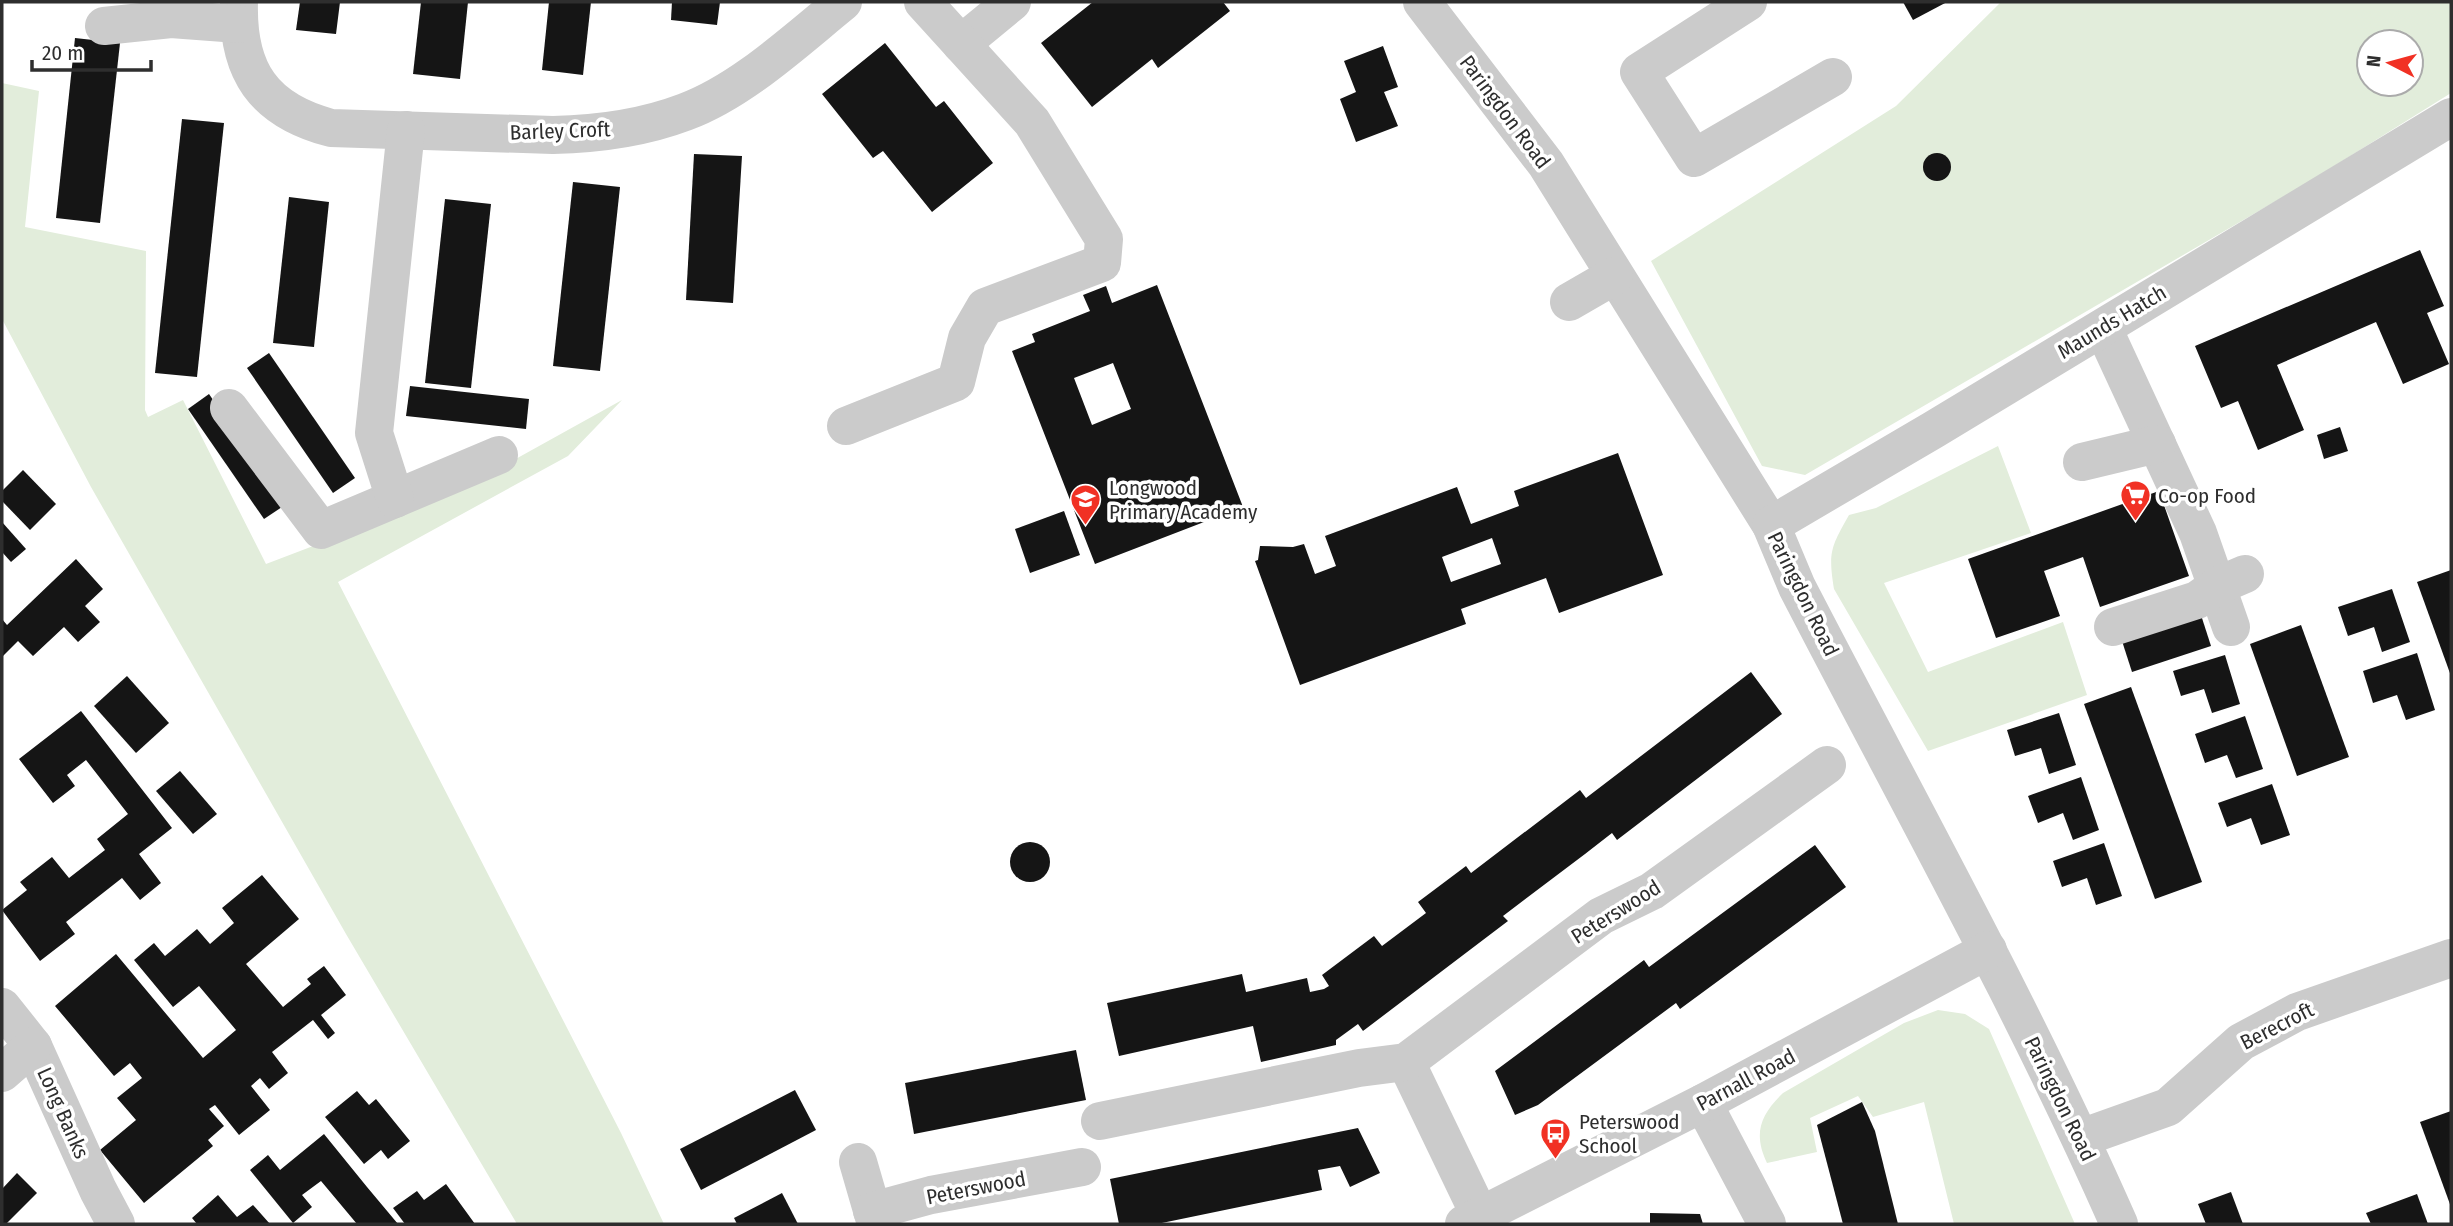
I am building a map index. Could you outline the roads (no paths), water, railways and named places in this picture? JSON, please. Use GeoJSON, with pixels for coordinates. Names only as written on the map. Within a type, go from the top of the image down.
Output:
{"type":"FeatureCollection","features":[{"type":"Feature","properties":{"kind":"street","name":"Barley Croft"},"geometry":{"type":"LineString","coordinates":[[239,13],[243,54],[255,79],[271,98],[308,121],[331,128],[554,135],[622,129],[687,111],[752,73],[843,2]]}},
{"type":"Feature","properties":{"kind":"street"},"geometry":{"type":"LineString","coordinates":[[846,426],[956,383],[967,338],[985,307],[1102,263],[1104,239],[1032,122],[923,2]]}},
{"type":"Feature","properties":{"kind":"street"},"geometry":{"type":"LineString","coordinates":[[961,44],[1012,2]]}},
{"type":"Feature","properties":{"kind":"street","name":"Paringdon Road"},"geometry":{"type":"LineString","coordinates":[[1422,2],[1546,164],[1771,525],[1797,587],[1988,950],[2081,1138],[2119,1224]]}},
{"type":"Feature","properties":{"kind":"street"},"geometry":{"type":"LineString","coordinates":[[1748,2],[1639,72],[1694,158],[1833,77]]}},
{"type":"Feature","properties":{"kind":"street"},"geometry":{"type":"LineString","coordinates":[[104,26],[239,13]]}},
{"type":"Feature","properties":{"kind":"street","name":"Maunds Hatch"},"geometry":{"type":"LineString","coordinates":[[1771,525],[2451,117]]}},
{"type":"Feature","properties":{"kind":"street"},"geometry":{"type":"LineString","coordinates":[[395,499],[374,433],[406,131]]}},
{"type":"Feature","properties":{"kind":"street"},"geometry":{"type":"LineString","coordinates":[[1569,302],[1615,276]]}},
{"type":"Feature","properties":{"kind":"street"},"geometry":{"type":"LineString","coordinates":[[2103,328],[2198,533],[2231,580],[2231,627]]}},
{"type":"Feature","properties":{"kind":"street"},"geometry":{"type":"LineString","coordinates":[[229,408],[321,530],[499,455]]}},
{"type":"Feature","properties":{"kind":"street"},"geometry":{"type":"LineString","coordinates":[[2082,462],[2157,444]]}},
{"type":"Feature","properties":{"kind":"street"},"geometry":{"type":"LineString","coordinates":[[2113,627],[2197,600],[2231,580]]}},
{"type":"Feature","properties":{"kind":"street","name":"Peterswood"},"geometry":{"type":"LineString","coordinates":[[1100,1121],[1359,1068],[1406,1062],[1601,916],[1652,891],[1827,765]]}},
{"type":"Feature","properties":{"kind":"street","name":"Parnall Road"},"geometry":{"type":"LineString","coordinates":[[1472,1220],[1703,1103],[1988,950]]}},
{"type":"Feature","properties":{"kind":"street","name":"Berecroft"},"geometry":{"type":"LineString","coordinates":[[2081,1138],[2168,1107],[2241,1042],[2297,1012],[2451,958]]}},
{"type":"Feature","properties":{"kind":"street","name":"Long Banks"},"geometry":{"type":"LineString","coordinates":[[2,1007],[33,1046],[98,1190],[117,1224]]}},
{"type":"Feature","properties":{"kind":"street"},"geometry":{"type":"LineString","coordinates":[[2,1073],[33,1046]]}},
{"type":"Feature","properties":{"kind":"street"},"geometry":{"type":"LineString","coordinates":[[1406,1062],[1472,1220]]}},
{"type":"Feature","properties":{"kind":"street"},"geometry":{"type":"LineString","coordinates":[[1703,1103],[1767,1224]]}},
{"type":"Feature","properties":{"kind":"street","name":"Peterswood"},"geometry":{"type":"LineString","coordinates":[[858,1161],[874,1218],[932,1195],[1082,1167]]}},
{"type":"Feature","properties":{"kind":"place","name":"Co-op Food"},"geometry":{"type":"Point","coordinates":[2135,523]}},
{"type":"Feature","properties":{"kind":"place","name":"Longwood Primary Academy"},"geometry":{"type":"Point","coordinates":[1086,527]}},
{"type":"Feature","properties":{"kind":"place","name":"Peterswood School"},"geometry":{"type":"Point","coordinates":[1556,1161]}}]}
